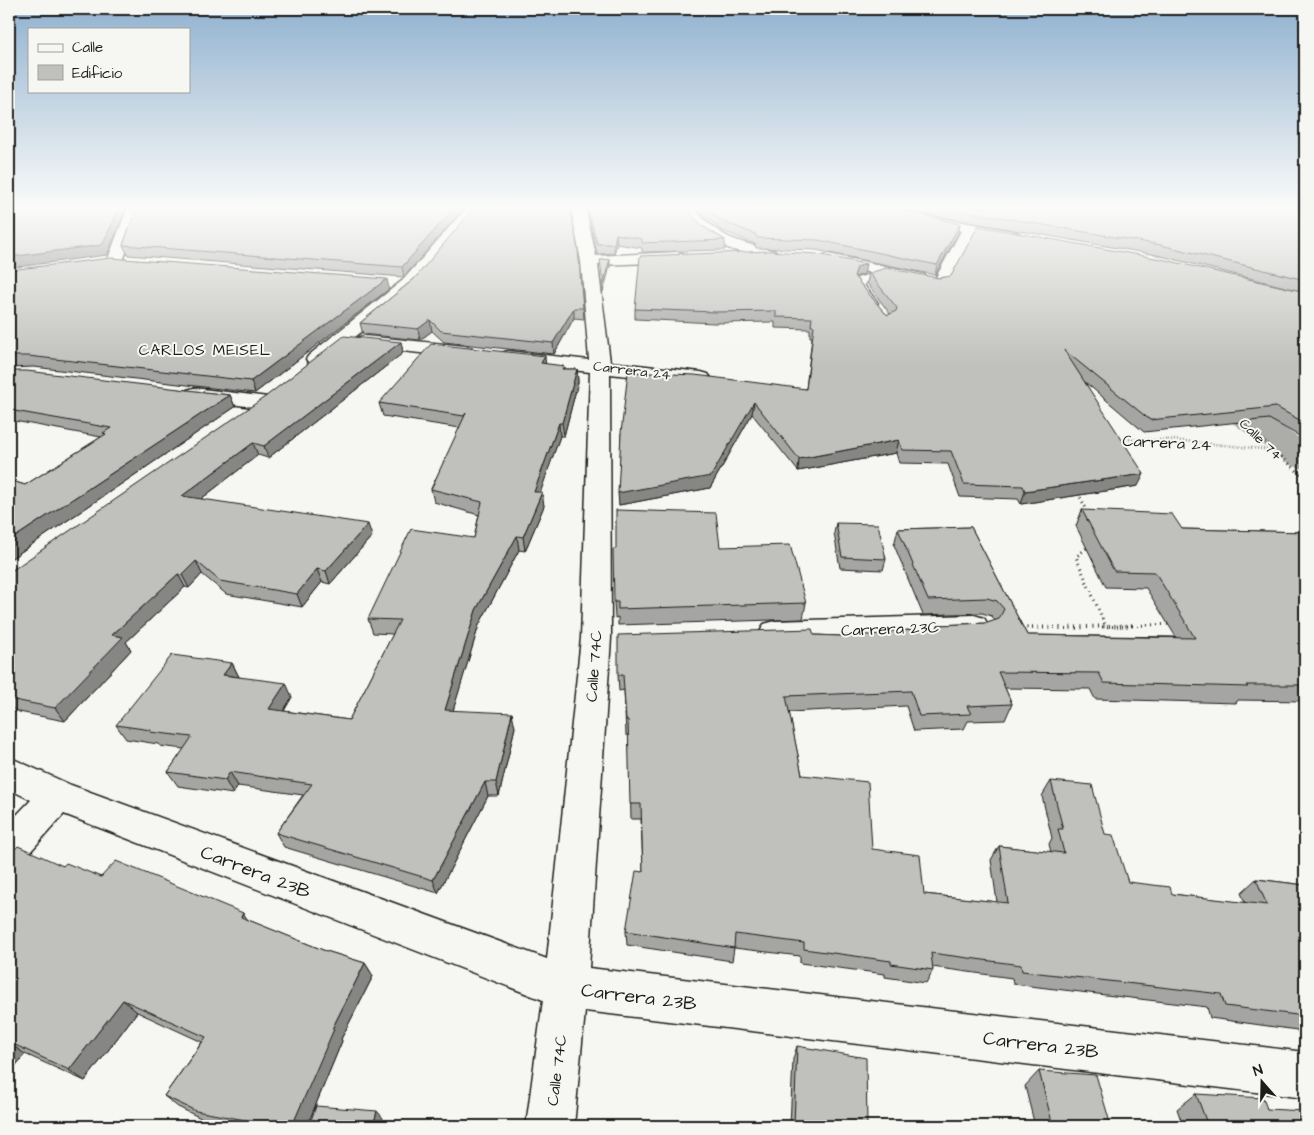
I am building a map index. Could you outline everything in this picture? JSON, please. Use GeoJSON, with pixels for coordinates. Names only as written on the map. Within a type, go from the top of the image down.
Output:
{"type":"FeatureCollection","features":[{"type":"Feature","properties":{"kind":"street"},"geometry":{"type":"LineString","coordinates":[[304,368],[409,284],[429,260]]}},
{"type":"Feature","properties":{"kind":"street"},"geometry":{"type":"LineString","coordinates":[[589,261],[616,260]]}},
{"type":"Feature","properties":{"kind":"street"},"geometry":{"type":"LineString","coordinates":[[831,260],[940,281],[952,260]]}},
{"type":"Feature","properties":{"kind":"street","name":"Calle 74C"},"geometry":{"type":"LineString","coordinates":[[550,1126],[610,637],[600,366],[589,261]]}},
{"type":"Feature","properties":{"kind":"street"},"geometry":{"type":"LineString","coordinates":[[96,263],[135,262]]}},
{"type":"Feature","properties":{"kind":"street"},"geometry":{"type":"LineString","coordinates":[[390,282],[409,284]]}},
{"type":"Feature","properties":{"kind":"street","name":"Carrera 24"},"geometry":{"type":"LineString","coordinates":[[342,339],[723,381]]}},
{"type":"Feature","properties":{"kind":"street"},"geometry":{"type":"LineString","coordinates":[[172,392],[267,396],[236,419]]}},
{"type":"Feature","properties":{"kind":"street","name":"Carrera 23C"},"geometry":{"type":"LineString","coordinates":[[744,633],[980,626]]}},
{"type":"Feature","properties":{"kind":"street","name":"Carrera 23B"},"geometry":{"type":"LineString","coordinates":[[9,772],[58,796],[566,987],[1305,1075]]}},
{"type":"Feature","properties":{"kind":"street"},"geometry":{"type":"LineString","coordinates":[[9,849],[58,796]]}},
{"type":"Feature","properties":{"kind":"lane"},"geometry":{"type":"LineString","coordinates":[[878,309],[859,285],[861,280],[889,271]]}},
{"type":"Feature","properties":{"kind":"path","name":"Calle 74"},"geometry":{"type":"LineString","coordinates":[[1235,415],[1259,433],[1286,463],[1305,478]]}},
{"type":"Feature","properties":{"kind":"path","name":"Carrera 24"},"geometry":{"type":"LineString","coordinates":[[1110,439],[1173,440],[1274,450]]}},
{"type":"Feature","properties":{"kind":"path"},"geometry":{"type":"LineString","coordinates":[[1075,487],[1090,518]]}},
{"type":"Feature","properties":{"kind":"path"},"geometry":{"type":"LineString","coordinates":[[1094,541],[1076,557],[1106,627]]}},
{"type":"Feature","properties":{"kind":"path"},"geometry":{"type":"LineString","coordinates":[[980,626],[1063,628],[1181,624]]}},
{"type":"Feature","properties":{"kind":"building"},"geometry":{"type":"Polygon","coordinates":[[[94,260],[137,260],[387,279],[251,381],[28,356],[9,356],[9,270],[94,260]]]}},
{"type":"Feature","properties":{"kind":"building"},"geometry":{"type":"Polygon","coordinates":[[[313,260],[408,260],[402,267],[313,260]]]}},
{"type":"Feature","properties":{"kind":"building"},"geometry":{"type":"Polygon","coordinates":[[[430,260],[579,260],[583,308],[574,308],[553,343],[441,331],[430,320],[418,329],[360,323],[414,279],[430,260]]]}},
{"type":"Feature","properties":{"kind":"building"},"geometry":{"type":"Polygon","coordinates":[[[600,260],[610,260],[603,284],[600,260]]]}},
{"type":"Feature","properties":{"kind":"building"},"geometry":{"type":"Polygon","coordinates":[[[640,260],[846,260],[866,264],[857,267],[854,276],[888,315],[896,311],[897,308],[869,273],[886,268],[939,278],[951,276],[960,260],[1165,260],[1305,292],[1305,423],[1276,407],[1150,420],[1064,350],[1144,474],[1025,491],[1023,486],[964,484],[951,451],[902,450],[899,440],[799,459],[754,402],[711,476],[618,493],[621,433],[628,372],[695,375],[806,389],[814,326],[811,326],[812,318],[776,317],[776,311],[715,312],[635,309],[640,260]]]}},
{"type":"Feature","properties":{"kind":"building"},"geometry":{"type":"Polygon","coordinates":[[[913,260],[940,260],[937,265],[913,260]]]}},
{"type":"Feature","properties":{"kind":"building"},"geometry":{"type":"Polygon","coordinates":[[[1223,260],[1305,260],[1305,280],[1223,260]]]}},
{"type":"Feature","properties":{"kind":"building"},"geometry":{"type":"Polygon","coordinates":[[[344,336],[401,342],[264,446],[253,443],[182,496],[368,524],[326,571],[317,569],[297,594],[220,581],[196,561],[182,575],[178,574],[112,635],[123,637],[55,708],[9,699],[9,571],[265,397],[344,336]]]}},
{"type":"Feature","properties":{"kind":"building"},"geometry":{"type":"Polygon","coordinates":[[[431,344],[545,356],[541,363],[564,366],[562,369],[577,369],[562,423],[559,423],[534,492],[542,492],[523,537],[517,536],[476,610],[445,710],[512,713],[496,782],[485,782],[433,880],[276,833],[312,784],[230,772],[225,780],[168,772],[192,737],[150,732],[151,730],[116,725],[172,655],[232,663],[223,675],[286,683],[269,709],[349,720],[400,620],[368,619],[411,529],[474,538],[482,502],[431,489],[466,413],[464,416],[379,403],[431,344]]]}},
{"type":"Feature","properties":{"kind":"building"},"geometry":{"type":"Polygon","coordinates":[[[9,371],[27,371],[230,395],[9,541],[9,480],[25,485],[106,434],[103,433],[111,428],[9,410],[9,371]]]}},
{"type":"Feature","properties":{"kind":"building"},"geometry":{"type":"Polygon","coordinates":[[[616,510],[716,513],[720,547],[790,545],[806,603],[618,609],[618,602],[614,602],[613,549],[616,549],[616,510]]]}},
{"type":"Feature","properties":{"kind":"building"},"geometry":{"type":"Polygon","coordinates":[[[1082,510],[1172,514],[1182,529],[1305,532],[1305,685],[1246,685],[1248,687],[1104,683],[1099,673],[998,672],[1012,704],[967,706],[971,714],[919,716],[911,691],[786,696],[802,775],[868,782],[872,849],[920,855],[924,894],[1008,903],[999,846],[1064,853],[1058,829],[1063,829],[1051,781],[1092,785],[1105,834],[1113,835],[1128,882],[1170,887],[1172,894],[1267,905],[1256,879],[1305,885],[1305,1016],[1225,1006],[1221,994],[1022,971],[1021,965],[931,953],[933,970],[891,964],[891,961],[804,949],[804,943],[735,934],[734,948],[626,931],[636,871],[643,872],[641,804],[630,804],[628,720],[626,720],[623,675],[618,675],[618,635],[812,629],[814,635],[840,636],[891,634],[890,631],[940,629],[938,625],[987,623],[999,619],[1004,609],[997,601],[987,598],[928,600],[898,529],[971,527],[1027,635],[1195,638],[1155,572],[1114,571],[1082,510]]]}},
{"type":"Feature","properties":{"kind":"building"},"geometry":{"type":"Polygon","coordinates":[[[836,523],[878,524],[886,559],[842,557],[836,523]]]}},
{"type":"Feature","properties":{"kind":"building"},"geometry":{"type":"Polygon","coordinates":[[[18,846],[63,866],[66,863],[101,877],[116,861],[243,913],[241,917],[323,950],[365,963],[332,1029],[334,1029],[292,1126],[278,1126],[196,1111],[164,1096],[206,1037],[123,1000],[69,1070],[9,1042],[9,855],[18,846]]]}},
{"type":"Feature","properties":{"kind":"building"},"geometry":{"type":"Polygon","coordinates":[[[797,1046],[866,1058],[867,1126],[794,1126],[797,1046]]]}},
{"type":"Feature","properties":{"kind":"building"},"geometry":{"type":"Polygon","coordinates":[[[1039,1071],[1096,1075],[1111,1126],[1053,1126],[1039,1071]]]}},
{"type":"Feature","properties":{"kind":"building"},"geometry":{"type":"Polygon","coordinates":[[[1196,1094],[1263,1098],[1267,1109],[1305,1111],[1305,1126],[1208,1126],[1196,1094]]]}},
{"type":"Feature","properties":{"kind":"building"},"geometry":{"type":"Polygon","coordinates":[[[316,1106],[377,1111],[373,1126],[309,1126],[316,1106]]]}},
{"type":"Feature","properties":{"kind":"waterway"},"geometry":{"type":"LineString","coordinates":[[1205,388],[1305,458]]}},
{"type":"Feature","properties":{"kind":"district","name":"CARLOS MEISEL"},"geometry":{"type":"Point","coordinates":[205,350]}}]}
